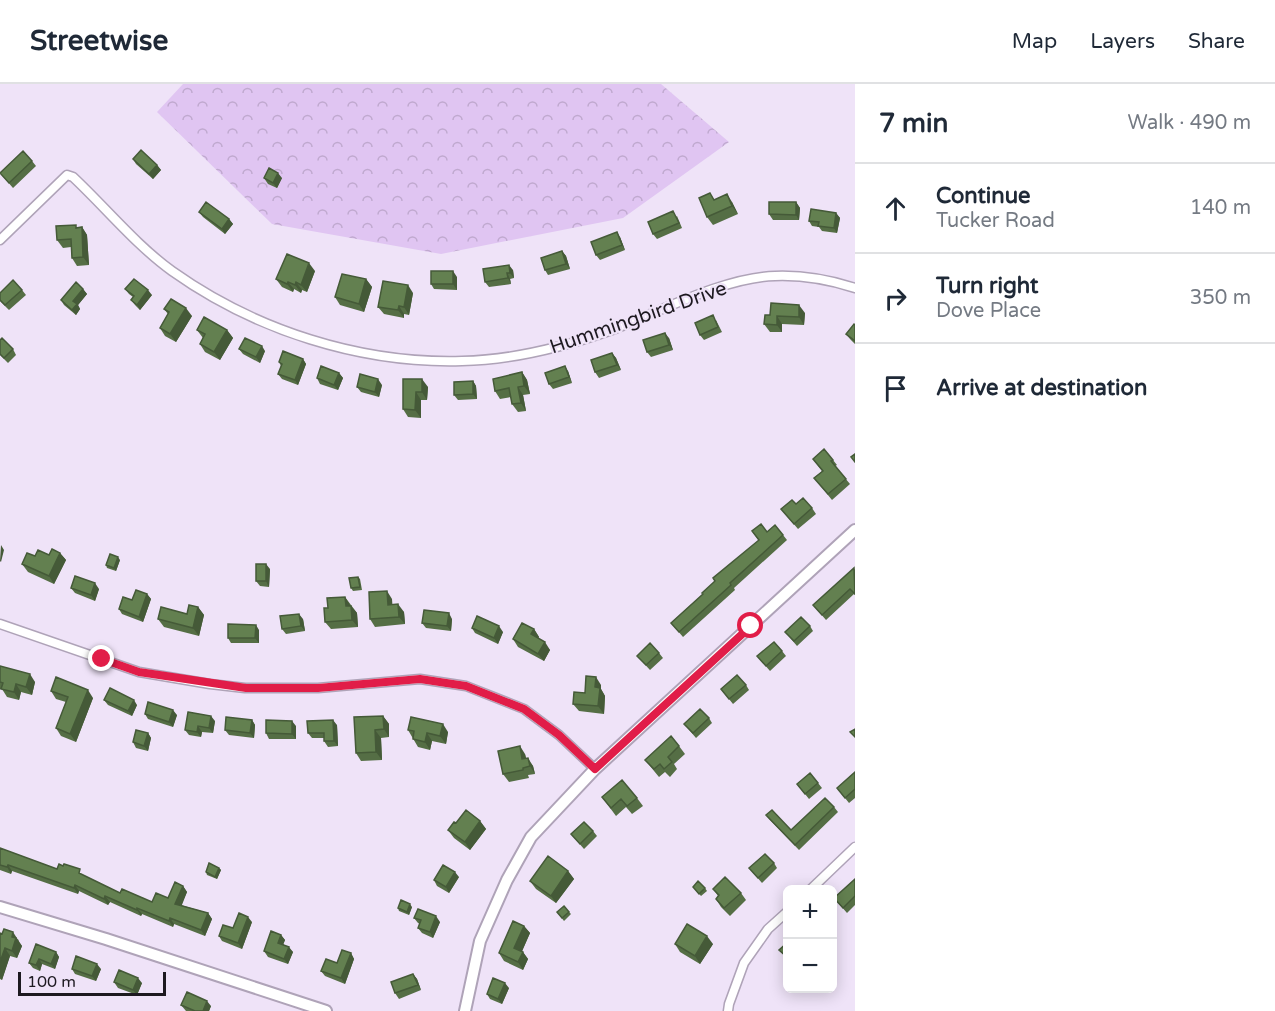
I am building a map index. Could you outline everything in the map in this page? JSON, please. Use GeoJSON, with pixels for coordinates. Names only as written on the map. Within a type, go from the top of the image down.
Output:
{"type":"FeatureCollection","features":[{"type":"Feature","properties":{"kind":"street","name":"Hummingbird Drive"},"geometry":{"type":"LineString","coordinates":[[0,240],[67,175],[74,177],[171,270],[215,298],[255,318],[331,346],[398,358],[462,361],[540,351],[610,330],[728,284],[774,276],[830,280],[855,288]]}},
{"type":"Feature","properties":{"kind":"street"},"geometry":{"type":"LineString","coordinates":[[465,1011],[480,941],[507,880],[531,837],[595,769],[855,530]]}},
{"type":"Feature","properties":{"kind":"street"},"geometry":{"type":"LineString","coordinates":[[0,624],[139,672],[210,684],[246,688],[318,688],[420,679],[466,686],[524,709],[559,735],[595,769]]}},
{"type":"Feature","properties":{"kind":"street"},"geometry":{"type":"LineString","coordinates":[[815,885],[855,847]]}},
{"type":"Feature","properties":{"kind":"street"},"geometry":{"type":"LineString","coordinates":[[0,907],[326,1011]]}},
{"type":"Feature","properties":{"kind":"street"},"geometry":{"type":"LineString","coordinates":[[728,1011],[744,963],[768,929],[783,916]]}},
{"type":"Feature","properties":{"kind":"green space"},"geometry":{"type":"Polygon","coordinates":[[[183,84],[661,84],[729,142],[623,218],[441,254],[272,224],[157,112],[183,84]]]}},
{"type":"Feature","properties":{"kind":"building"},"geometry":{"type":"Polygon","coordinates":[[[141,150],[157,165],[149,174],[133,159],[141,150]]]}},
{"type":"Feature","properties":{"kind":"building"},"geometry":{"type":"Polygon","coordinates":[[[23,151],[32,161],[9,183],[0,173],[23,151]]]}},
{"type":"Feature","properties":{"kind":"building"},"geometry":{"type":"Polygon","coordinates":[[[269,168],[278,173],[273,183],[264,178],[269,168]]]}},
{"type":"Feature","properties":{"kind":"building"},"geometry":{"type":"Polygon","coordinates":[[[710,193],[714,200],[727,194],[732,206],[707,217],[699,198],[710,193]]]}},
{"type":"Feature","properties":{"kind":"building"},"geometry":{"type":"Polygon","coordinates":[[[206,202],[229,219],[222,229],[199,212],[206,202]]]}},
{"type":"Feature","properties":{"kind":"building"},"geometry":{"type":"Polygon","coordinates":[[[769,202],[796,202],[796,215],[769,214],[769,202]]]}},
{"type":"Feature","properties":{"kind":"building"},"geometry":{"type":"Polygon","coordinates":[[[811,209],[836,213],[834,228],[818,226],[819,222],[809,221],[811,209]]]}},
{"type":"Feature","properties":{"kind":"building"},"geometry":{"type":"Polygon","coordinates":[[[673,211],[679,223],[653,234],[648,222],[673,211]]]}},
{"type":"Feature","properties":{"kind":"building"},"geometry":{"type":"Polygon","coordinates":[[[76,225],[76,228],[82,227],[83,257],[72,258],[71,239],[57,240],[56,226],[76,225]]]}},
{"type":"Feature","properties":{"kind":"building"},"geometry":{"type":"Polygon","coordinates":[[[617,232],[622,245],[596,255],[591,242],[617,232]]]}},
{"type":"Feature","properties":{"kind":"building"},"geometry":{"type":"Polygon","coordinates":[[[562,251],[566,264],[545,270],[541,258],[562,251]]]}},
{"type":"Feature","properties":{"kind":"building"},"geometry":{"type":"Polygon","coordinates":[[[287,254],[309,263],[301,285],[296,282],[295,285],[288,282],[287,284],[276,279],[287,254]]]}},
{"type":"Feature","properties":{"kind":"building"},"geometry":{"type":"Polygon","coordinates":[[[509,265],[508,278],[485,282],[483,269],[509,265]]]}},
{"type":"Feature","properties":{"kind":"building"},"geometry":{"type":"Polygon","coordinates":[[[431,271],[453,271],[453,284],[431,284],[431,271]]]}},
{"type":"Feature","properties":{"kind":"building"},"geometry":{"type":"Polygon","coordinates":[[[342,274],[366,279],[359,304],[335,297],[342,274]]]}},
{"type":"Feature","properties":{"kind":"building"},"geometry":{"type":"Polygon","coordinates":[[[134,279],[148,290],[137,305],[131,300],[134,296],[125,289],[134,279]]]}},
{"type":"Feature","properties":{"kind":"building"},"geometry":{"type":"Polygon","coordinates":[[[13,280],[22,290],[5,305],[0,300],[0,293],[13,280]]]}},
{"type":"Feature","properties":{"kind":"building"},"geometry":{"type":"Polygon","coordinates":[[[383,281],[408,285],[404,307],[399,306],[398,310],[378,307],[383,281]]]}},
{"type":"Feature","properties":{"kind":"building"},"geometry":{"type":"Polygon","coordinates":[[[76,282],[83,289],[73,301],[77,304],[72,310],[61,300],[76,282]]]}},
{"type":"Feature","properties":{"kind":"building"},"geometry":{"type":"Polygon","coordinates":[[[171,299],[186,308],[170,334],[160,328],[169,312],[164,309],[171,299]]]}},
{"type":"Feature","properties":{"kind":"building"},"geometry":{"type":"Polygon","coordinates":[[[771,303],[799,305],[799,317],[777,316],[777,325],[764,324],[765,315],[770,315],[771,303]]]}},
{"type":"Feature","properties":{"kind":"building"},"geometry":{"type":"Polygon","coordinates":[[[713,315],[718,327],[700,335],[695,323],[713,315]]]}},
{"type":"Feature","properties":{"kind":"building"},"geometry":{"type":"Polygon","coordinates":[[[204,317],[227,330],[214,352],[200,344],[205,334],[197,330],[204,317]]]}},
{"type":"Feature","properties":{"kind":"building"},"geometry":{"type":"Polygon","coordinates":[[[855,325],[855,341],[846,334],[855,325]]]}},
{"type":"Feature","properties":{"kind":"building"},"geometry":{"type":"Polygon","coordinates":[[[665,333],[669,345],[647,352],[643,340],[665,333]]]}},
{"type":"Feature","properties":{"kind":"building"},"geometry":{"type":"Polygon","coordinates":[[[2,338],[13,349],[4,358],[0,354],[2,338]]]}},
{"type":"Feature","properties":{"kind":"building"},"geometry":{"type":"Polygon","coordinates":[[[245,338],[262,346],[256,357],[239,349],[245,338]]]}},
{"type":"Feature","properties":{"kind":"building"},"geometry":{"type":"Polygon","coordinates":[[[283,351],[303,359],[295,380],[278,374],[283,351]]]}},
{"type":"Feature","properties":{"kind":"building"},"geometry":{"type":"Polygon","coordinates":[[[612,353],[617,365],[595,372],[591,360],[612,353]]]}},
{"type":"Feature","properties":{"kind":"building"},"geometry":{"type":"Polygon","coordinates":[[[321,366],[339,373],[334,385],[317,378],[321,366]]]}},
{"type":"Feature","properties":{"kind":"building"},"geometry":{"type":"Polygon","coordinates":[[[565,366],[569,377],[549,384],[545,373],[565,366]]]}},
{"type":"Feature","properties":{"kind":"building"},"geometry":{"type":"Polygon","coordinates":[[[522,372],[524,386],[518,387],[521,403],[512,404],[509,388],[495,391],[493,379],[522,372]]]}},
{"type":"Feature","properties":{"kind":"building"},"geometry":{"type":"Polygon","coordinates":[[[360,374],[378,379],[375,392],[357,387],[360,374]]]}},
{"type":"Feature","properties":{"kind":"building"},"geometry":{"type":"Polygon","coordinates":[[[403,379],[422,379],[422,392],[416,392],[415,410],[403,409],[403,379]]]}},
{"type":"Feature","properties":{"kind":"building"},"geometry":{"type":"Polygon","coordinates":[[[473,381],[473,394],[454,395],[454,382],[473,381]]]}},
{"type":"Feature","properties":{"kind":"building"},"geometry":{"type":"Polygon","coordinates":[[[824,449],[846,479],[828,494],[814,478],[823,471],[813,459],[824,449]]]}},
{"type":"Feature","properties":{"kind":"building"},"geometry":{"type":"Polygon","coordinates":[[[803,498],[812,508],[794,524],[781,509],[792,500],[796,504],[803,498]]]}},
{"type":"Feature","properties":{"kind":"building"},"geometry":{"type":"Polygon","coordinates":[[[761,524],[767,532],[775,525],[783,535],[679,632],[671,623],[703,594],[715,581],[713,578],[759,540],[752,531],[761,524]]]}},
{"type":"Feature","properties":{"kind":"building"},"geometry":{"type":"Polygon","coordinates":[[[52,549],[60,553],[49,576],[22,564],[27,553],[35,556],[38,550],[49,555],[52,549]]]}},
{"type":"Feature","properties":{"kind":"building"},"geometry":{"type":"Polygon","coordinates":[[[110,554],[118,557],[114,568],[106,565],[110,554]]]}},
{"type":"Feature","properties":{"kind":"building"},"geometry":{"type":"Polygon","coordinates":[[[256,564],[266,564],[266,581],[256,581],[256,564]]]}},
{"type":"Feature","properties":{"kind":"building"},"geometry":{"type":"Polygon","coordinates":[[[854,568],[855,594],[850,589],[822,615],[813,605],[854,568]]]}},
{"type":"Feature","properties":{"kind":"building"},"geometry":{"type":"Polygon","coordinates":[[[75,576],[95,583],[91,595],[71,588],[75,576]]]}},
{"type":"Feature","properties":{"kind":"building"},"geometry":{"type":"Polygon","coordinates":[[[358,577],[360,587],[351,588],[349,578],[358,577]]]}},
{"type":"Feature","properties":{"kind":"building"},"geometry":{"type":"Polygon","coordinates":[[[136,590],[147,594],[139,617],[119,609],[123,597],[132,600],[136,590]]]}},
{"type":"Feature","properties":{"kind":"building"},"geometry":{"type":"Polygon","coordinates":[[[387,591],[388,605],[398,604],[399,617],[370,619],[369,592],[387,591]]]}},
{"type":"Feature","properties":{"kind":"building"},"geometry":{"type":"Polygon","coordinates":[[[345,597],[346,606],[351,606],[352,620],[325,622],[324,608],[328,608],[327,598],[345,597]]]}},
{"type":"Feature","properties":{"kind":"building"},"geometry":{"type":"Polygon","coordinates":[[[189,605],[198,607],[193,628],[158,619],[161,607],[187,614],[189,605]]]}},
{"type":"Feature","properties":{"kind":"building"},"geometry":{"type":"Polygon","coordinates":[[[424,610],[449,613],[447,626],[422,623],[424,610]]]}},
{"type":"Feature","properties":{"kind":"building"},"geometry":{"type":"Polygon","coordinates":[[[299,614],[301,626],[282,629],[280,616],[299,614]]]}},
{"type":"Feature","properties":{"kind":"building"},"geometry":{"type":"Polygon","coordinates":[[[477,616],[499,626],[494,638],[472,628],[477,616]]]}},
{"type":"Feature","properties":{"kind":"building"},"geometry":{"type":"Polygon","coordinates":[[[801,617],[810,626],[794,641],[785,632],[801,617]]]}},
{"type":"Feature","properties":{"kind":"building"},"geometry":{"type":"Polygon","coordinates":[[[522,623],[534,629],[531,634],[545,642],[538,654],[513,639],[522,623]]]}},
{"type":"Feature","properties":{"kind":"building"},"geometry":{"type":"Polygon","coordinates":[[[228,624],[256,625],[255,638],[228,638],[228,624]]]}},
{"type":"Feature","properties":{"kind":"building"},"geometry":{"type":"Polygon","coordinates":[[[774,642],[782,651],[766,666],[757,656],[774,642]]]}},
{"type":"Feature","properties":{"kind":"building"},"geometry":{"type":"Polygon","coordinates":[[[650,643],[659,653],[646,665],[637,656],[650,643]]]}},
{"type":"Feature","properties":{"kind":"building"},"geometry":{"type":"Polygon","coordinates":[[[0,666],[30,674],[26,687],[16,684],[14,692],[1,689],[3,683],[0,682],[0,666]]]}},
{"type":"Feature","properties":{"kind":"building"},"geometry":{"type":"Polygon","coordinates":[[[737,675],[746,685],[729,699],[721,689],[737,675]]]}},
{"type":"Feature","properties":{"kind":"building"},"geometry":{"type":"Polygon","coordinates":[[[586,676],[596,677],[595,687],[600,688],[598,706],[573,704],[574,692],[585,693],[586,676]]]}},
{"type":"Feature","properties":{"kind":"building"},"geometry":{"type":"Polygon","coordinates":[[[56,677],[88,690],[70,734],[56,728],[68,697],[51,691],[56,677]]]}},
{"type":"Feature","properties":{"kind":"building"},"geometry":{"type":"Polygon","coordinates":[[[110,688],[134,700],[128,711],[104,700],[110,688]]]}},
{"type":"Feature","properties":{"kind":"building"},"geometry":{"type":"Polygon","coordinates":[[[148,702],[173,710],[169,722],[145,714],[148,702]]]}},
{"type":"Feature","properties":{"kind":"building"},"geometry":{"type":"Polygon","coordinates":[[[700,709],[709,718],[693,733],[684,724],[700,709]]]}},
{"type":"Feature","properties":{"kind":"building"},"geometry":{"type":"Polygon","coordinates":[[[188,712],[211,716],[209,728],[198,726],[197,732],[185,730],[188,712]]]}},
{"type":"Feature","properties":{"kind":"building"},"geometry":{"type":"Polygon","coordinates":[[[383,716],[384,729],[375,730],[376,752],[356,753],[354,717],[383,716]]]}},
{"type":"Feature","properties":{"kind":"building"},"geometry":{"type":"Polygon","coordinates":[[[226,717],[252,720],[250,733],[225,730],[226,717]]]}},
{"type":"Feature","properties":{"kind":"building"},"geometry":{"type":"Polygon","coordinates":[[[411,717],[443,724],[440,736],[427,733],[425,742],[413,739],[414,731],[408,730],[411,717]]]}},
{"type":"Feature","properties":{"kind":"building"},"geometry":{"type":"Polygon","coordinates":[[[266,720],[292,721],[292,734],[266,733],[266,720]]]}},
{"type":"Feature","properties":{"kind":"building"},"geometry":{"type":"Polygon","coordinates":[[[333,720],[334,741],[324,741],[324,733],[308,733],[307,721],[333,720]]]}},
{"type":"Feature","properties":{"kind":"building"},"geometry":{"type":"Polygon","coordinates":[[[136,730],[148,733],[144,746],[133,742],[136,730]]]}},
{"type":"Feature","properties":{"kind":"building"},"geometry":{"type":"Polygon","coordinates":[[[671,736],[679,746],[668,757],[672,762],[664,769],[660,764],[654,769],[645,760],[671,736]]]}},
{"type":"Feature","properties":{"kind":"building"},"geometry":{"type":"Polygon","coordinates":[[[520,746],[522,759],[528,758],[530,766],[523,770],[503,774],[498,751],[520,746]]]}},
{"type":"Feature","properties":{"kind":"building"},"geometry":{"type":"Polygon","coordinates":[[[855,772],[855,789],[845,798],[837,788],[855,772]]]}},
{"type":"Feature","properties":{"kind":"building"},"geometry":{"type":"Polygon","coordinates":[[[810,773],[818,783],[805,794],[797,784],[810,773]]]}},
{"type":"Feature","properties":{"kind":"building"},"geometry":{"type":"Polygon","coordinates":[[[622,780],[637,798],[627,806],[621,799],[611,808],[602,797],[622,780]]]}},
{"type":"Feature","properties":{"kind":"building"},"geometry":{"type":"Polygon","coordinates":[[[825,798],[834,807],[795,845],[766,815],[772,810],[791,830],[825,798]]]}},
{"type":"Feature","properties":{"kind":"building"},"geometry":{"type":"Polygon","coordinates":[[[466,810],[480,821],[465,842],[448,830],[466,810]]]}},
{"type":"Feature","properties":{"kind":"building"},"geometry":{"type":"Polygon","coordinates":[[[584,822],[593,831],[580,844],[571,834],[584,822]]]}},
{"type":"Feature","properties":{"kind":"building"},"geometry":{"type":"Polygon","coordinates":[[[0,848],[57,869],[59,864],[63,866],[64,864],[80,869],[79,873],[120,893],[122,889],[152,902],[156,893],[168,898],[175,882],[183,886],[175,904],[208,913],[201,930],[170,918],[169,921],[105,896],[104,899],[75,885],[74,888],[8,865],[7,867],[0,865],[0,848]]]}},
{"type":"Feature","properties":{"kind":"building"},"geometry":{"type":"Polygon","coordinates":[[[765,854],[774,863],[758,878],[749,868],[765,854]]]}},
{"type":"Feature","properties":{"kind":"building"},"geometry":{"type":"Polygon","coordinates":[[[548,856],[568,871],[551,896],[530,881],[548,856]]]}},
{"type":"Feature","properties":{"kind":"building"},"geometry":{"type":"Polygon","coordinates":[[[209,863],[219,868],[215,877],[206,872],[209,863]]]}},
{"type":"Feature","properties":{"kind":"building"},"geometry":{"type":"Polygon","coordinates":[[[443,865],[455,872],[446,887],[434,880],[443,865]]]}},
{"type":"Feature","properties":{"kind":"building"},"geometry":{"type":"Polygon","coordinates":[[[725,877],[741,893],[724,908],[716,899],[719,895],[713,889],[725,877]]]}},
{"type":"Feature","properties":{"kind":"building"},"geometry":{"type":"Polygon","coordinates":[[[855,879],[855,896],[843,908],[837,901],[837,895],[855,879]]]}},
{"type":"Feature","properties":{"kind":"building"},"geometry":{"type":"Polygon","coordinates":[[[698,881],[705,888],[699,894],[693,887],[698,881]]]}},
{"type":"Feature","properties":{"kind":"building"},"geometry":{"type":"Polygon","coordinates":[[[401,900],[410,904],[407,912],[398,908],[401,900]]]}},
{"type":"Feature","properties":{"kind":"building"},"geometry":{"type":"Polygon","coordinates":[[[564,906],[569,912],[562,918],[557,912],[564,906]]]}},
{"type":"Feature","properties":{"kind":"building"},"geometry":{"type":"Polygon","coordinates":[[[418,909],[436,916],[430,932],[418,928],[421,920],[414,918],[418,909]]]}},
{"type":"Feature","properties":{"kind":"building"},"geometry":{"type":"Polygon","coordinates":[[[239,913],[248,917],[238,943],[219,936],[223,925],[233,928],[239,913]]]}},
{"type":"Feature","properties":{"kind":"building"},"geometry":{"type":"Polygon","coordinates":[[[513,921],[524,926],[514,948],[523,952],[518,962],[499,953],[513,921]]]}},
{"type":"Feature","properties":{"kind":"building"},"geometry":{"type":"Polygon","coordinates":[[[687,924],[707,936],[695,956],[675,944],[687,924]]]}},
{"type":"Feature","properties":{"kind":"building"},"geometry":{"type":"Polygon","coordinates":[[[4,929],[13,932],[12,937],[16,938],[12,951],[5,948],[0,962],[0,933],[2,934],[4,929]]]}},
{"type":"Feature","properties":{"kind":"building"},"geometry":{"type":"Polygon","coordinates":[[[271,931],[281,935],[278,943],[289,947],[284,959],[264,951],[271,931]]]}},
{"type":"Feature","properties":{"kind":"building"},"geometry":{"type":"Polygon","coordinates":[[[36,944],[56,952],[51,964],[39,959],[36,965],[29,963],[36,944]]]}},
{"type":"Feature","properties":{"kind":"building"},"geometry":{"type":"Polygon","coordinates":[[[342,950],[351,953],[341,978],[321,971],[326,959],[337,963],[342,950]]]}},
{"type":"Feature","properties":{"kind":"building"},"geometry":{"type":"Polygon","coordinates":[[[76,956],[97,964],[92,976],[72,969],[76,956]]]}},
{"type":"Feature","properties":{"kind":"building"},"geometry":{"type":"Polygon","coordinates":[[[119,970],[138,978],[133,990],[114,982],[119,970]]]}},
{"type":"Feature","properties":{"kind":"building"},"geometry":{"type":"Polygon","coordinates":[[[413,974],[418,985],[395,993],[391,982],[413,974]]]}},
{"type":"Feature","properties":{"kind":"building"},"geometry":{"type":"Polygon","coordinates":[[[493,978],[505,983],[498,999],[487,994],[493,978]]]}},
{"type":"Feature","properties":{"kind":"building"},"geometry":{"type":"Polygon","coordinates":[[[187,992],[207,1001],[203,1011],[195,1011],[181,1005],[187,992]]]}},
{"type":"Feature","properties":{"kind":"route"},"geometry":{"type":"LineString","coordinates":[[102,659],[139,672],[246,688],[318,688],[420,679],[466,686],[524,709],[559,735],[595,769],[751,626]]}}]}
